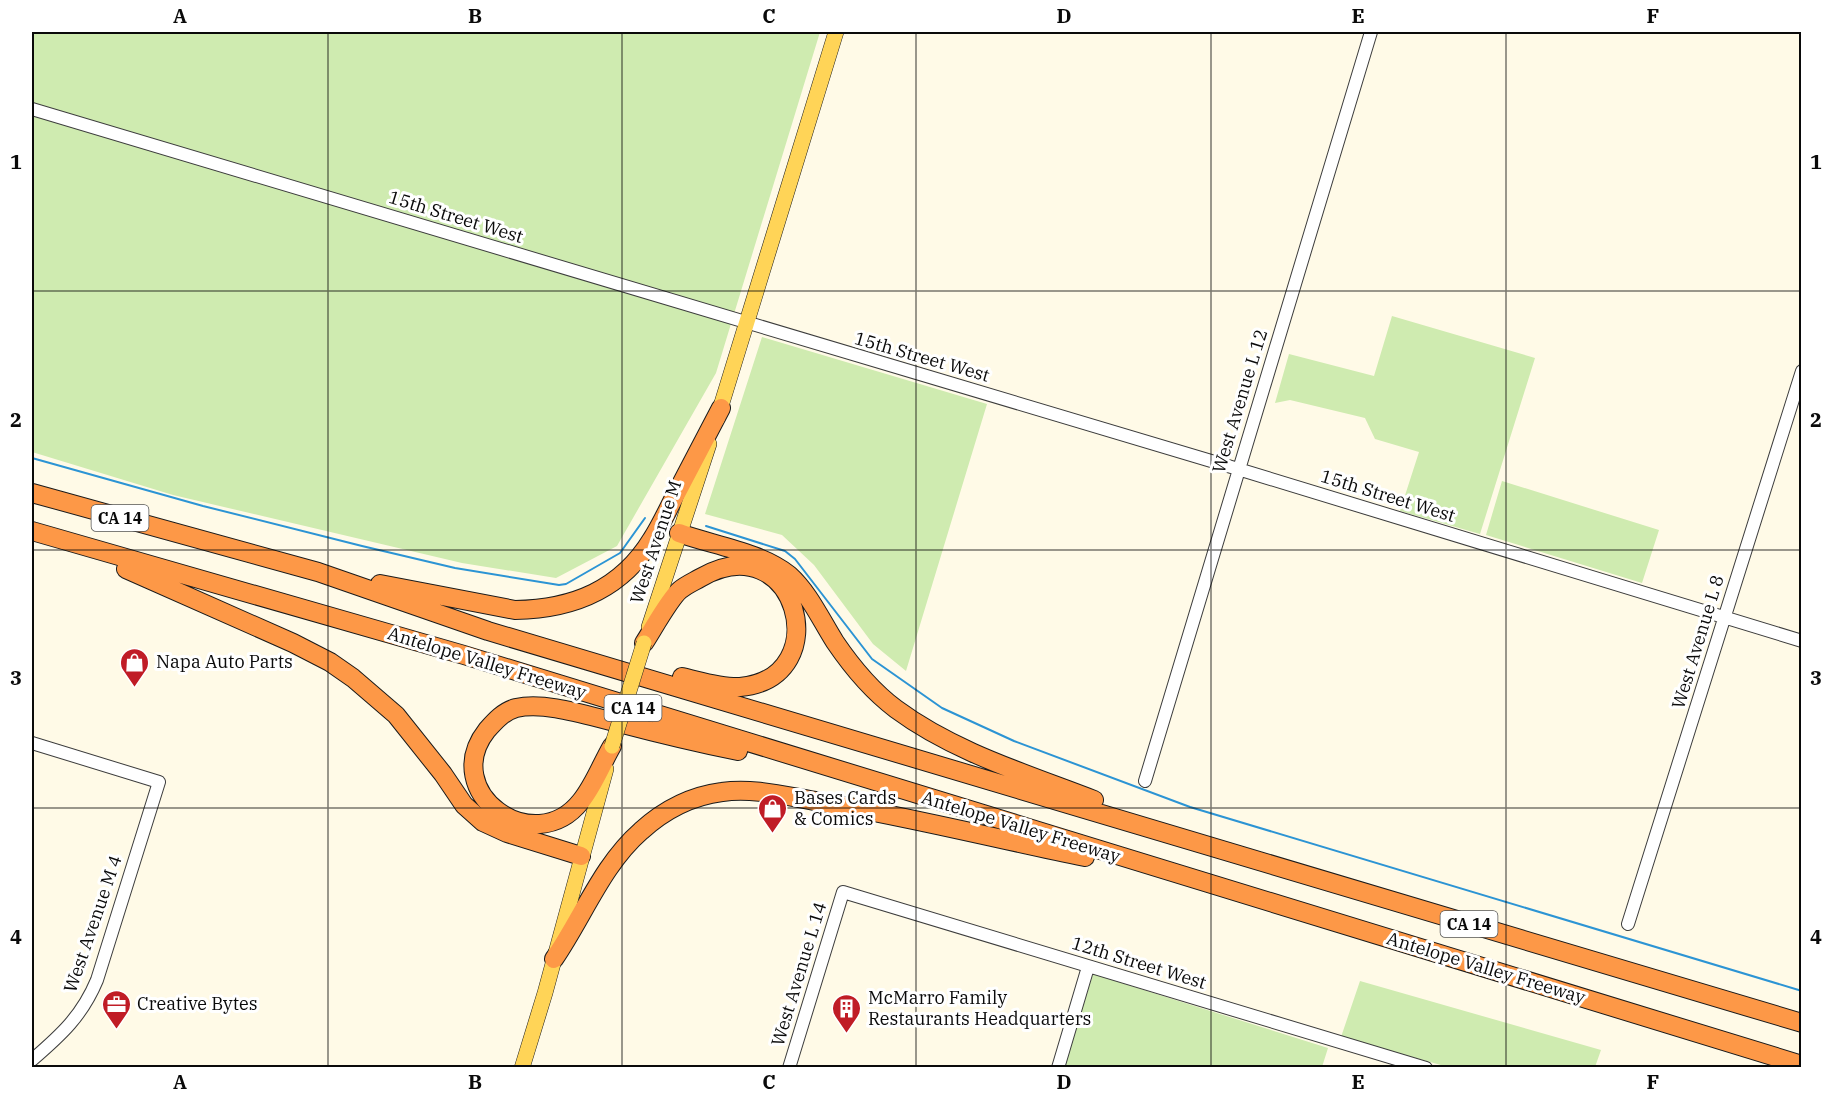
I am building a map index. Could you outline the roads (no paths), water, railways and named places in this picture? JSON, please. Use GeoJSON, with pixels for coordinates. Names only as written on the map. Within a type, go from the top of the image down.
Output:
{"type":"FeatureCollection","features":[{"type":"Feature","properties":{"kind":"highway"},"geometry":{"type":"LineString","coordinates":[[318,572],[515,610],[555,607],[587,597],[625,573],[652,540],[721,408]]}},
{"type":"Feature","properties":{"kind":"highway","name":"Antelope Valley Freeway"},"geometry":{"type":"LineString","coordinates":[[32,493],[318,572],[488,631],[1802,1023]]}},
{"type":"Feature","properties":{"kind":"highway","name":"Antelope Valley Freeway"},"geometry":{"type":"LineString","coordinates":[[32,531],[464,655],[882,785],[1802,1065]]}},
{"type":"Feature","properties":{"kind":"highway"},"geometry":{"type":"LineString","coordinates":[[679,533],[772,564],[788,575],[801,588],[853,668],[888,703],[919,725],[948,741],[1108,806],[1137,824]]}},
{"type":"Feature","properties":{"kind":"highway"},"geometry":{"type":"LineString","coordinates":[[64,541],[293,643],[330,662],[353,678],[396,715],[443,774],[464,805],[483,822],[507,833],[580,856]]}},
{"type":"Feature","properties":{"kind":"highway"},"geometry":{"type":"LineString","coordinates":[[488,631],[719,686],[740,687],[760,682],[779,670],[792,650],[798,623],[785,589],[775,579],[763,572],[737,566],[722,568],[707,574],[679,591],[644,643]]}},
{"type":"Feature","properties":{"kind":"highway"},"geometry":{"type":"LineString","coordinates":[[612,746],[581,801],[568,814],[551,822],[533,825],[512,820],[498,813],[481,795],[477,784],[474,770],[475,754],[480,740],[496,720],[514,709],[540,706],[882,785]]}},
{"type":"Feature","properties":{"kind":"highway"},"geometry":{"type":"LineString","coordinates":[[554,959],[609,869],[640,831],[670,809],[688,800],[723,792],[765,793],[876,811],[978,835],[1199,881]]}},
{"type":"Feature","properties":{"kind":"main road","name":"West Avenue M"},"geometry":{"type":"LineString","coordinates":[[522,1068],[612,746],[748,323],[836,32]]}},
{"type":"Feature","properties":{"kind":"street","name":"West Avenue L 12"},"geometry":{"type":"LineString","coordinates":[[1145,781],[1371,32]]}},
{"type":"Feature","properties":{"kind":"street","name":"15th Street West"},"geometry":{"type":"LineString","coordinates":[[32,109],[1238,469],[1802,641]]}},
{"type":"Feature","properties":{"kind":"street","name":"West Avenue L 8"},"geometry":{"type":"LineString","coordinates":[[1628,924],[1802,371]]}},
{"type":"Feature","properties":{"kind":"street","name":"West Avenue M 4"},"geometry":{"type":"LineString","coordinates":[[32,743],[159,782],[89,999],[75,1020],[32,1060]]}},
{"type":"Feature","properties":{"kind":"street","name":"12th Street West"},"geometry":{"type":"LineString","coordinates":[[843,892],[1426,1068]]}},
{"type":"Feature","properties":{"kind":"street","name":"West Avenue L 14"},"geometry":{"type":"LineString","coordinates":[[789,1068],[843,892]]}},
{"type":"Feature","properties":{"kind":"street"},"geometry":{"type":"LineString","coordinates":[[1058,1068],[1088,967]]}},
{"type":"Feature","properties":{"kind":"waterway"},"geometry":{"type":"LineString","coordinates":[[32,458],[203,506],[362,546],[455,568],[559,585],[566,584],[620,553],[645,518]]}},
{"type":"Feature","properties":{"kind":"waterway"},"geometry":{"type":"LineString","coordinates":[[706,526],[785,551],[795,559],[872,659],[942,708],[1014,741],[1190,807],[1802,991]]}},
{"type":"Feature","properties":{"kind":"place","name":"Napa Auto Parts"},"geometry":{"type":"Point","coordinates":[135,688]}},
{"type":"Feature","properties":{"kind":"place","name":"Bases Cards & Comics"},"geometry":{"type":"Point","coordinates":[773,834]}},
{"type":"Feature","properties":{"kind":"place","name":"Creative Bytes"},"geometry":{"type":"Point","coordinates":[116,1030]}},
{"type":"Feature","properties":{"kind":"place","name":"McMarro Family Restaurants Headquarters"},"geometry":{"type":"Point","coordinates":[847,1034]}}]}
